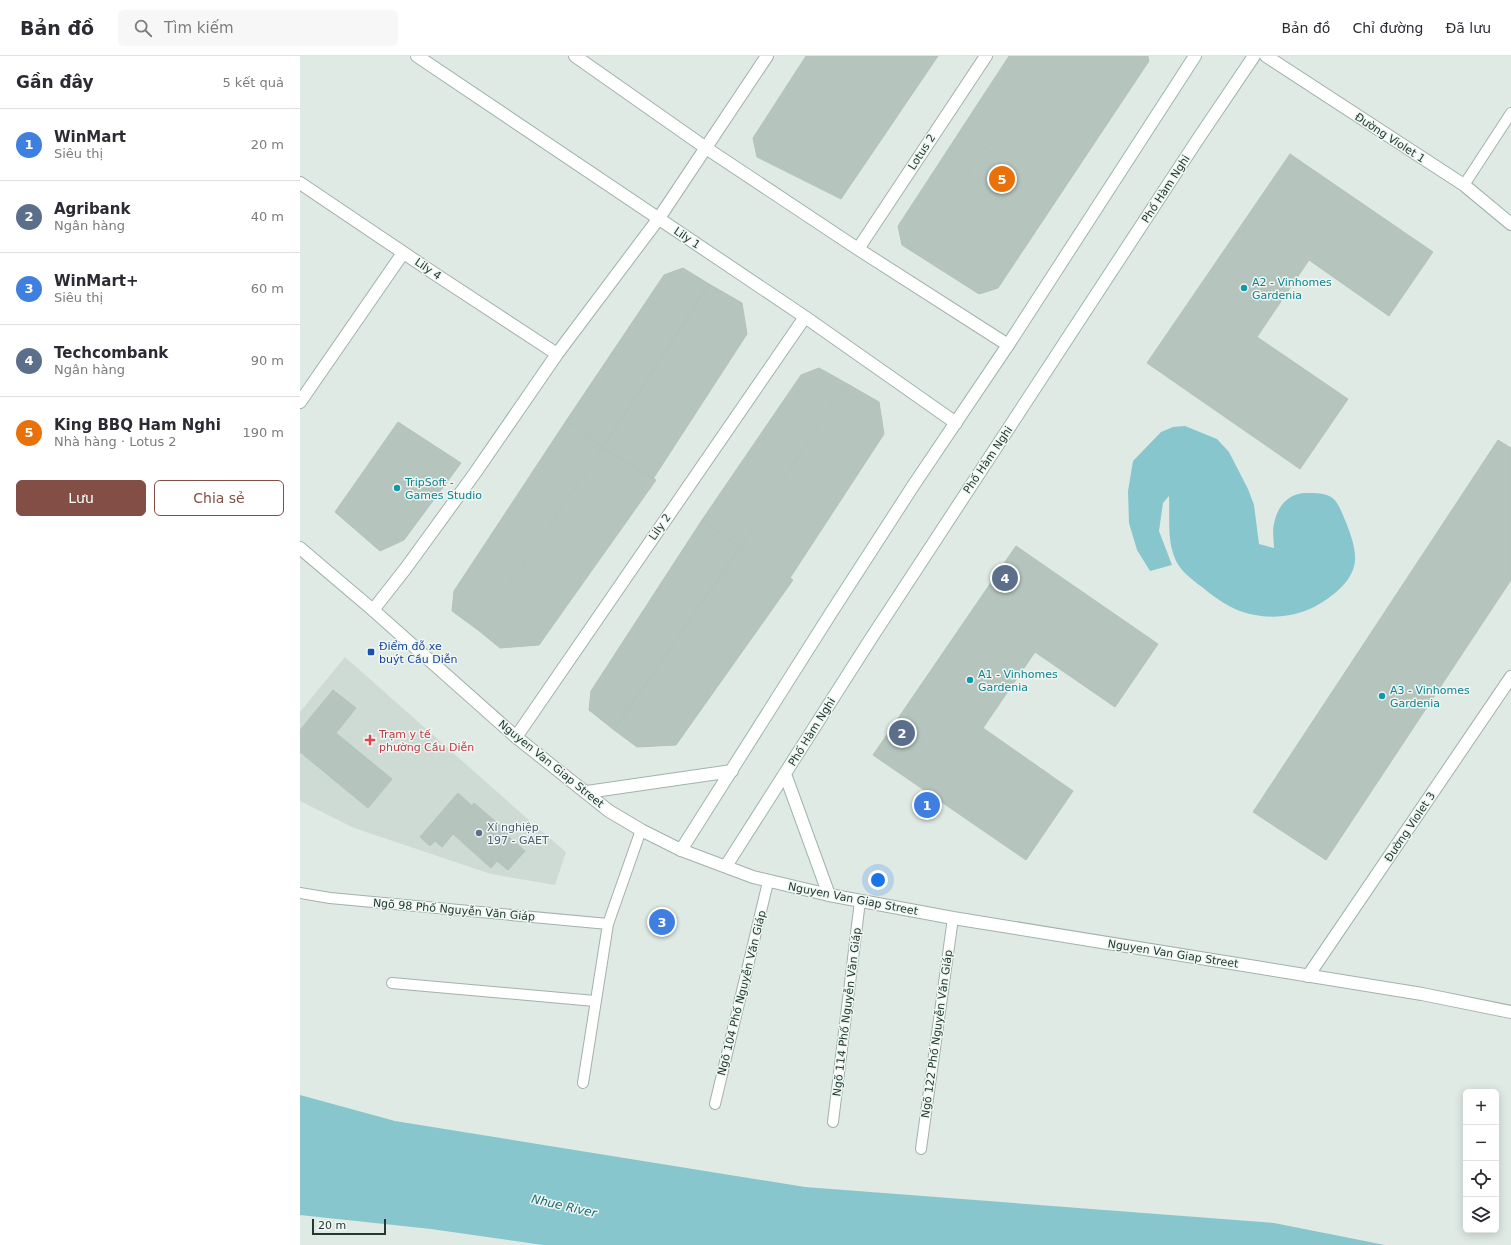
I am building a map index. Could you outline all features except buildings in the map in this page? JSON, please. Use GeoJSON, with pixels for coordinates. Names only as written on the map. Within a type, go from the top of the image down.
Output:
{"type":"FeatureCollection","features":[{"type":"Feature","properties":{"kind":"street","name":"Lily 1"},"geometry":{"type":"LineString","coordinates":[[417,56],[805,317],[956,423]]}},
{"type":"Feature","properties":{"kind":"street"},"geometry":{"type":"LineString","coordinates":[[575,56],[706,148],[858,249],[1008,345]]}},
{"type":"Feature","properties":{"kind":"street"},"geometry":{"type":"LineString","coordinates":[[373,610],[406,568],[471,479],[557,354],[659,218],[767,56]]}},
{"type":"Feature","properties":{"kind":"street","name":"Lotus 2"},"geometry":{"type":"LineString","coordinates":[[858,249],[986,56]]}},
{"type":"Feature","properties":{"kind":"street"},"geometry":{"type":"LineString","coordinates":[[682,850],[835,606],[1008,345],[1195,56]]}},
{"type":"Feature","properties":{"kind":"street","name":"Phố Hàm Nghi"},"geometry":{"type":"LineString","coordinates":[[726,866],[887,614],[1254,56]]}},
{"type":"Feature","properties":{"kind":"street","name":"Đường Violet 1"},"geometry":{"type":"LineString","coordinates":[[1266,56],[1464,185],[1511,224]]}},
{"type":"Feature","properties":{"kind":"street","name":"Lily 4"},"geometry":{"type":"LineString","coordinates":[[300,183],[403,253],[557,354]]}},
{"type":"Feature","properties":{"kind":"street"},"geometry":{"type":"LineString","coordinates":[[300,402],[403,253]]}},
{"type":"Feature","properties":{"kind":"street","name":"Lily 2"},"geometry":{"type":"LineString","coordinates":[[516,737],[805,317]]}},
{"type":"Feature","properties":{"kind":"street","name":"Nguyen Van Giap Street"},"geometry":{"type":"LineString","coordinates":[[300,548],[373,610],[516,737],[610,811],[641,830],[682,850],[768,882],[860,901],[953,918],[1422,994],[1511,1012]]}},
{"type":"Feature","properties":{"kind":"street","name":"Đường Violet 3"},"geometry":{"type":"LineString","coordinates":[[1308,976],[1511,677]]}},
{"type":"Feature","properties":{"kind":"street"},"geometry":{"type":"LineString","coordinates":[[587,792],[732,771]]}},
{"type":"Feature","properties":{"kind":"street"},"geometry":{"type":"LineString","coordinates":[[785,774],[830,895]]}},
{"type":"Feature","properties":{"kind":"lane"},"geometry":{"type":"LineString","coordinates":[[1464,185],[1511,113]]}},
{"type":"Feature","properties":{"kind":"lane"},"geometry":{"type":"LineString","coordinates":[[583,1083],[608,924],[641,830]]}},
{"type":"Feature","properties":{"kind":"lane","name":"Ngõ 104 Phố Nguyễn Văn Giáp"},"geometry":{"type":"LineString","coordinates":[[715,1104],[768,882]]}},
{"type":"Feature","properties":{"kind":"lane","name":"Ngõ 98 Phố Nguyễn Văn Giáp"},"geometry":{"type":"LineString","coordinates":[[300,893],[330,898],[608,924]]}},
{"type":"Feature","properties":{"kind":"lane","name":"Ngõ 114 Phố Nguyễn Văn Giáp"},"geometry":{"type":"LineString","coordinates":[[834,1122],[860,901]]}},
{"type":"Feature","properties":{"kind":"lane","name":"Ngõ 122 Phố Nguyễn Văn Giáp"},"geometry":{"type":"LineString","coordinates":[[921,1149],[953,918]]}},
{"type":"Feature","properties":{"kind":"lane"},"geometry":{"type":"LineString","coordinates":[[392,983],[595,1001]]}},
{"type":"Feature","properties":{"kind":"shaded area","name":"Trạm y tế phường Cầu Diễn"},"geometry":{"type":"Polygon","coordinates":[[[345,657],[566,852],[555,885],[491,874],[354,828],[300,801],[300,712],[345,657]]]}},
{"type":"Feature","properties":{"kind":"water"},"geometry":{"type":"Polygon","coordinates":[[[1185,426],[1217,439],[1229,452],[1248,489],[1254,505],[1259,544],[1274,548],[1273,527],[1278,511],[1285,501],[1295,495],[1301,493],[1314,493],[1326,495],[1336,501],[1340,507],[1354,545],[1355,561],[1350,576],[1334,594],[1314,607],[1304,611],[1272,617],[1239,611],[1222,602],[1189,577],[1176,561],[1170,541],[1169,496],[1163,503],[1159,531],[1172,565],[1150,571],[1137,550],[1129,523],[1128,491],[1133,461],[1161,432],[1173,427],[1185,426]]]}},
{"type":"Feature","properties":{"kind":"water","name":"Nhue River"},"geometry":{"type":"Polygon","coordinates":[[[300,1095],[395,1121],[805,1187],[1274,1223],[1385,1245],[543,1245],[431,1229],[300,1215],[300,1095]]]}},
{"type":"Feature","properties":{"kind":"place","name":"King BBQ Ham Nghi"},"geometry":{"type":"Point","coordinates":[1002,179]}},
{"type":"Feature","properties":{"kind":"place","name":"A2 - Vinhomes Gardenia"},"geometry":{"type":"Point","coordinates":[1244,288]}},
{"type":"Feature","properties":{"kind":"place","name":"TripSoft - Games Studio"},"geometry":{"type":"Point","coordinates":[397,488]}},
{"type":"Feature","properties":{"kind":"place","name":"Techcombank"},"geometry":{"type":"Point","coordinates":[1005,578]}},
{"type":"Feature","properties":{"kind":"place","name":"Điểm đỗ xe buýt Cầu Diễn"},"geometry":{"type":"Point","coordinates":[371,652]}},
{"type":"Feature","properties":{"kind":"place","name":"A1 - Vinhomes Gardenia"},"geometry":{"type":"Point","coordinates":[970,680]}},
{"type":"Feature","properties":{"kind":"place","name":"A3 - Vinhomes Gardenia"},"geometry":{"type":"Point","coordinates":[1382,696]}},
{"type":"Feature","properties":{"kind":"place","name":"Agribank"},"geometry":{"type":"Point","coordinates":[902,733]}},
{"type":"Feature","properties":{"kind":"place","name":"Trạm y tế phường Cầu Diễn"},"geometry":{"type":"Point","coordinates":[370,740]}},
{"type":"Feature","properties":{"kind":"place","name":"WinMart"},"geometry":{"type":"Point","coordinates":[927,805]}},
{"type":"Feature","properties":{"kind":"place","name":"Xí nghiệp 197 - GAET"},"geometry":{"type":"Point","coordinates":[479,833]}},
{"type":"Feature","properties":{"kind":"place","name":"WinMart+"},"geometry":{"type":"Point","coordinates":[662,922]}}]}
